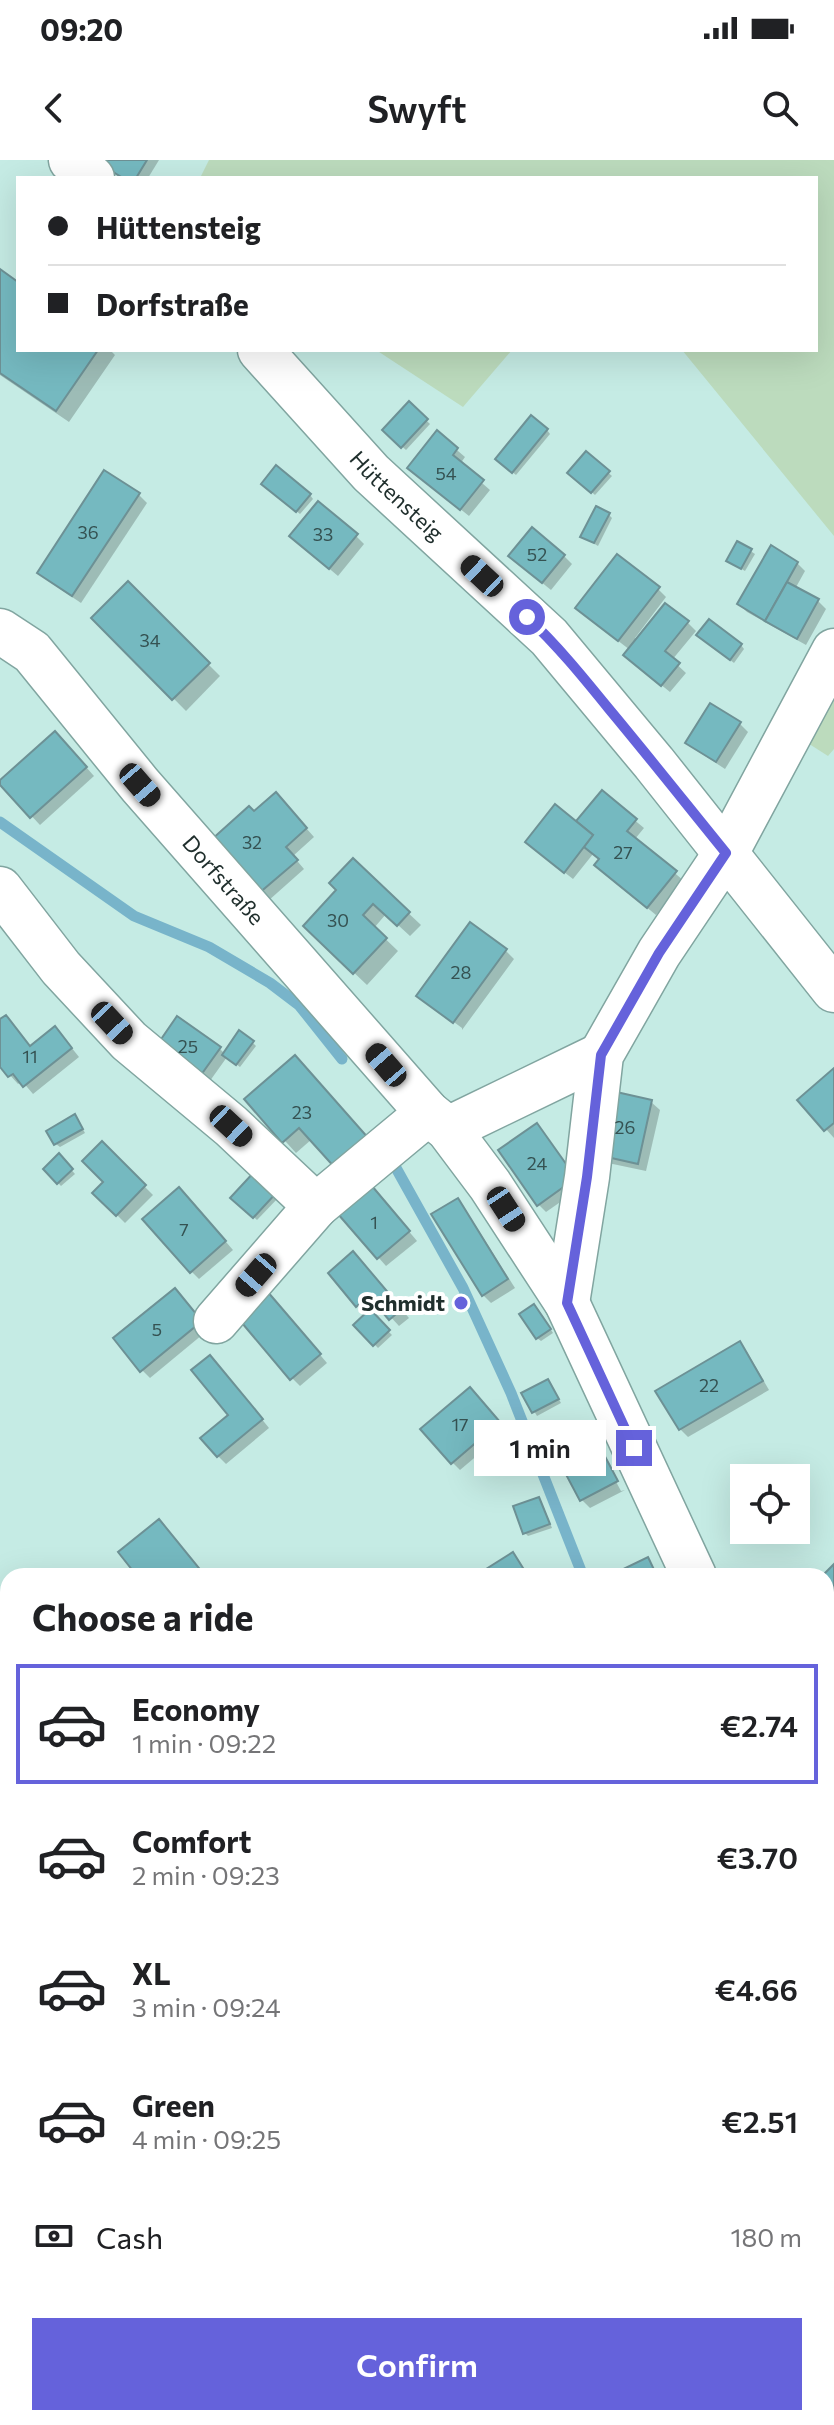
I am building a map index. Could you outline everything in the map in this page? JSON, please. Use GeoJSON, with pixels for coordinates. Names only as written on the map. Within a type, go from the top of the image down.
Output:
{"type":"FeatureCollection","features":[{"type":"Feature","properties":{"kind":"street"},"geometry":{"type":"LineString","coordinates":[[71,160],[90,176]]}},
{"type":"Feature","properties":{"kind":"street","name":"Hüttensteig"},"geometry":{"type":"LineString","coordinates":[[262,352],[371,473],[549,637],[654,763],[834,990]]}},
{"type":"Feature","properties":{"kind":"street","name":"Dorfstraße"},"geometry":{"type":"LineString","coordinates":[[0,631],[32,652],[140,785],[438,1121],[490,1185],[567,1303],[690,1568]]}},
{"type":"Feature","properties":{"kind":"street"},"geometry":{"type":"LineString","coordinates":[[567,1303],[587,1177],[601,1055],[659,953],[726,853],[834,651]]}},
{"type":"Feature","properties":{"kind":"street"},"geometry":{"type":"LineString","coordinates":[[0,889],[61,968],[129,1041],[231,1126],[316,1206]]}},
{"type":"Feature","properties":{"kind":"street"},"geometry":{"type":"LineString","coordinates":[[216,1321],[316,1206],[438,1121],[601,1055]]}},
{"type":"Feature","properties":{"kind":"green space"},"geometry":{"type":"Polygon","coordinates":[[[209,160],[834,160],[834,536],[684,352],[818,352],[818,176],[201,176],[209,160]]]}},
{"type":"Feature","properties":{"kind":"green space"},"geometry":{"type":"Polygon","coordinates":[[[379,352],[510,352],[463,407],[379,352]]]}},
{"type":"Feature","properties":{"kind":"green space"},"geometry":{"type":"Polygon","coordinates":[[[834,686],[834,749],[828,756],[803,740],[834,686]]]}},
{"type":"Feature","properties":{"kind":"building"},"geometry":{"type":"Polygon","coordinates":[[[147,160],[137,176],[120,176],[97,162],[147,160]]]}},
{"type":"Feature","properties":{"kind":"building"},"geometry":{"type":"Polygon","coordinates":[[[0,269],[16,281],[16,352],[97,352],[56,411],[0,373],[0,269]]]}},
{"type":"Feature","properties":{"kind":"building"},"geometry":{"type":"Polygon","coordinates":[[[409,401],[428,419],[401,448],[382,430],[409,401]]]}},
{"type":"Feature","properties":{"kind":"building"},"geometry":{"type":"Polygon","coordinates":[[[531,415],[548,429],[512,473],[495,459],[531,415]]]}},
{"type":"Feature","properties":{"kind":"building"},"geometry":{"type":"Polygon","coordinates":[[[437,430],[458,448],[453,455],[484,480],[460,510],[407,468],[437,430]]]}},
{"type":"Feature","properties":{"kind":"building"},"geometry":{"type":"Polygon","coordinates":[[[586,451],[610,471],[591,493],[567,473],[586,451]]]}},
{"type":"Feature","properties":{"kind":"building"},"geometry":{"type":"Polygon","coordinates":[[[276,465],[311,494],[296,512],[261,484],[276,465]]]}},
{"type":"Feature","properties":{"kind":"building"},"geometry":{"type":"Polygon","coordinates":[[[104,470],[140,493],[72,596],[37,573],[104,470]]]}},
{"type":"Feature","properties":{"kind":"building"},"geometry":{"type":"Polygon","coordinates":[[[318,501],[358,534],[329,569],[289,536],[318,501]]]}},
{"type":"Feature","properties":{"kind":"building"},"geometry":{"type":"Polygon","coordinates":[[[596,506],[610,513],[594,543],[580,537],[596,506]]]}},
{"type":"Feature","properties":{"kind":"building"},"geometry":{"type":"Polygon","coordinates":[[[532,527],[565,555],[542,583],[508,556],[532,527]]]}},
{"type":"Feature","properties":{"kind":"building"},"geometry":{"type":"Polygon","coordinates":[[[737,541],[752,549],[741,569],[726,561],[737,541]]]}},
{"type":"Feature","properties":{"kind":"building"},"geometry":{"type":"Polygon","coordinates":[[[771,545],[798,562],[765,621],[737,604],[771,545]]]}},
{"type":"Feature","properties":{"kind":"building"},"geometry":{"type":"Polygon","coordinates":[[[617,554],[660,587],[618,641],[575,608],[617,554]]]}},
{"type":"Feature","properties":{"kind":"building"},"geometry":{"type":"Polygon","coordinates":[[[128,581],[210,663],[172,700],[91,618],[128,581]]]}},
{"type":"Feature","properties":{"kind":"building"},"geometry":{"type":"Polygon","coordinates":[[[787,582],[819,599],[797,639],[765,621],[787,582]]]}},
{"type":"Feature","properties":{"kind":"building"},"geometry":{"type":"Polygon","coordinates":[[[665,603],[689,621],[665,651],[680,663],[661,686],[623,655],[665,603]]]}},
{"type":"Feature","properties":{"kind":"building"},"geometry":{"type":"Polygon","coordinates":[[[709,619],[742,644],[730,660],[696,635],[709,619]]]}},
{"type":"Feature","properties":{"kind":"building"},"geometry":{"type":"Polygon","coordinates":[[[710,703],[741,722],[716,762],[685,743],[710,703]]]}},
{"type":"Feature","properties":{"kind":"building"},"geometry":{"type":"Polygon","coordinates":[[[55,731],[87,767],[30,818],[0,785],[0,780],[55,731]]]}},
{"type":"Feature","properties":{"kind":"building"},"geometry":{"type":"Polygon","coordinates":[[[602,790],[637,819],[627,831],[677,871],[647,908],[594,865],[599,859],[584,847],[593,835],[576,821],[602,790]]]}},
{"type":"Feature","properties":{"kind":"building"},"geometry":{"type":"Polygon","coordinates":[[[276,792],[307,828],[286,847],[298,860],[258,894],[211,840],[249,806],[254,811],[276,792]]]}},
{"type":"Feature","properties":{"kind":"building"},"geometry":{"type":"Polygon","coordinates":[[[555,804],[593,835],[564,873],[525,842],[555,804]]]}},
{"type":"Feature","properties":{"kind":"building"},"geometry":{"type":"Polygon","coordinates":[[[353,858],[410,912],[397,926],[373,904],[363,915],[387,938],[353,974],[303,926],[336,890],[329,883],[353,858]]]}},
{"type":"Feature","properties":{"kind":"building"},"geometry":{"type":"Polygon","coordinates":[[[470,922],[507,949],[453,1023],[416,996],[470,922]]]}},
{"type":"Feature","properties":{"kind":"building"},"geometry":{"type":"Polygon","coordinates":[[[6,1015],[30,1046],[55,1026],[72,1048],[23,1087],[13,1074],[8,1077],[0,1067],[0,1019],[6,1015]]]}},
{"type":"Feature","properties":{"kind":"building"},"geometry":{"type":"Polygon","coordinates":[[[177,1016],[221,1047],[198,1079],[155,1048],[177,1016]]]}},
{"type":"Feature","properties":{"kind":"building"},"geometry":{"type":"Polygon","coordinates":[[[239,1030],[254,1041],[236,1065],[222,1055],[239,1030]]]}},
{"type":"Feature","properties":{"kind":"building"},"geometry":{"type":"Polygon","coordinates":[[[295,1055],[370,1140],[337,1170],[299,1128],[282,1143],[244,1099],[295,1055]]]}},
{"type":"Feature","properties":{"kind":"building"},"geometry":{"type":"Polygon","coordinates":[[[834,1068],[834,1123],[824,1131],[797,1100],[834,1068]]]}},
{"type":"Feature","properties":{"kind":"building"},"geometry":{"type":"Polygon","coordinates":[[[612,1091],[652,1100],[638,1164],[598,1155],[612,1091]]]}},
{"type":"Feature","properties":{"kind":"building"},"geometry":{"type":"Polygon","coordinates":[[[75,1114],[83,1129],[54,1145],[46,1131],[75,1114]]]}},
{"type":"Feature","properties":{"kind":"building"},"geometry":{"type":"Polygon","coordinates":[[[537,1123],[576,1178],[537,1206],[498,1150],[537,1123]]]}},
{"type":"Feature","properties":{"kind":"building"},"geometry":{"type":"Polygon","coordinates":[[[102,1141],[146,1185],[116,1216],[92,1193],[103,1182],[82,1161],[102,1141]]]}},
{"type":"Feature","properties":{"kind":"building"},"geometry":{"type":"Polygon","coordinates":[[[59,1153],[73,1169],[57,1184],[43,1169],[59,1153]]]}},
{"type":"Feature","properties":{"kind":"building"},"geometry":{"type":"Polygon","coordinates":[[[256,1170],[278,1191],[253,1218],[230,1198],[256,1170]]]}},
{"type":"Feature","properties":{"kind":"building"},"geometry":{"type":"Polygon","coordinates":[[[372,1186],[410,1231],[377,1259],[338,1214],[372,1186]]]}},
{"type":"Feature","properties":{"kind":"building"},"geometry":{"type":"Polygon","coordinates":[[[179,1187],[226,1241],[190,1273],[142,1219],[179,1187]]]}},
{"type":"Feature","properties":{"kind":"building"},"geometry":{"type":"Polygon","coordinates":[[[458,1198],[508,1279],[482,1296],[431,1214],[458,1198]]]}},
{"type":"Feature","properties":{"kind":"building"},"geometry":{"type":"Polygon","coordinates":[[[353,1251],[402,1309],[389,1320],[369,1296],[356,1307],[328,1273],[353,1251]]]}},
{"type":"Feature","properties":{"kind":"building"},"geometry":{"type":"Polygon","coordinates":[[[175,1288],[202,1321],[140,1372],[113,1338],[175,1288]]]}},
{"type":"Feature","properties":{"kind":"building"},"geometry":{"type":"Polygon","coordinates":[[[267,1291],[321,1354],[290,1380],[237,1317],[267,1291]]]}},
{"type":"Feature","properties":{"kind":"building"},"geometry":{"type":"Polygon","coordinates":[[[534,1304],[551,1329],[536,1339],[519,1314],[534,1304]]]}},
{"type":"Feature","properties":{"kind":"building"},"geometry":{"type":"Polygon","coordinates":[[[370,1309],[390,1330],[373,1346],[353,1325],[370,1309]]]}},
{"type":"Feature","properties":{"kind":"building"},"geometry":{"type":"Polygon","coordinates":[[[740,1341],[763,1381],[679,1430],[655,1391],[740,1341]]]}},
{"type":"Feature","properties":{"kind":"building"},"geometry":{"type":"Polygon","coordinates":[[[210,1355],[263,1419],[217,1457],[200,1438],[228,1415],[191,1370],[210,1355]]]}},
{"type":"Feature","properties":{"kind":"building"},"geometry":{"type":"Polygon","coordinates":[[[548,1379],[559,1399],[532,1413],[521,1393],[548,1379]]]}},
{"type":"Feature","properties":{"kind":"building"},"geometry":{"type":"Polygon","coordinates":[[[470,1387],[500,1422],[451,1464],[420,1429],[470,1387]]]}},
{"type":"Feature","properties":{"kind":"building"},"geometry":{"type":"Polygon","coordinates":[[[590,1428],[618,1481],[580,1501],[552,1448],[590,1428]]]}},
{"type":"Feature","properties":{"kind":"building"},"geometry":{"type":"Polygon","coordinates":[[[539,1497],[550,1524],[523,1534],[513,1506],[539,1497]]]}},
{"type":"Feature","properties":{"kind":"building"},"geometry":{"type":"Polygon","coordinates":[[[159,1519],[199,1568],[131,1568],[118,1552],[159,1519]]]}},
{"type":"Feature","properties":{"kind":"building"},"geometry":{"type":"Polygon","coordinates":[[[513,1552],[523,1568],[488,1568],[513,1552]]]}},
{"type":"Feature","properties":{"kind":"building"},"geometry":{"type":"Polygon","coordinates":[[[648,1557],[653,1568],[625,1568],[648,1557]]]}},
{"type":"Feature","properties":{"kind":"waterway"},"geometry":{"type":"LineString","coordinates":[[0,822],[134,916],[209,947],[270,983],[299,1005],[342,1059]]}},
{"type":"Feature","properties":{"kind":"waterway"},"geometry":{"type":"LineString","coordinates":[[391,1159],[463,1288],[511,1393],[580,1568]]}},
{"type":"Feature","properties":{"kind":"place","name":"Schmidt"},"geometry":{"type":"Point","coordinates":[461,1303]}},
{"type":"Feature","properties":{"kind":"route"},"geometry":{"type":"LineString","coordinates":[[527,617],[567,658],[726,853],[659,953],[601,1055],[587,1177],[567,1303],[634,1448]]}}]}
